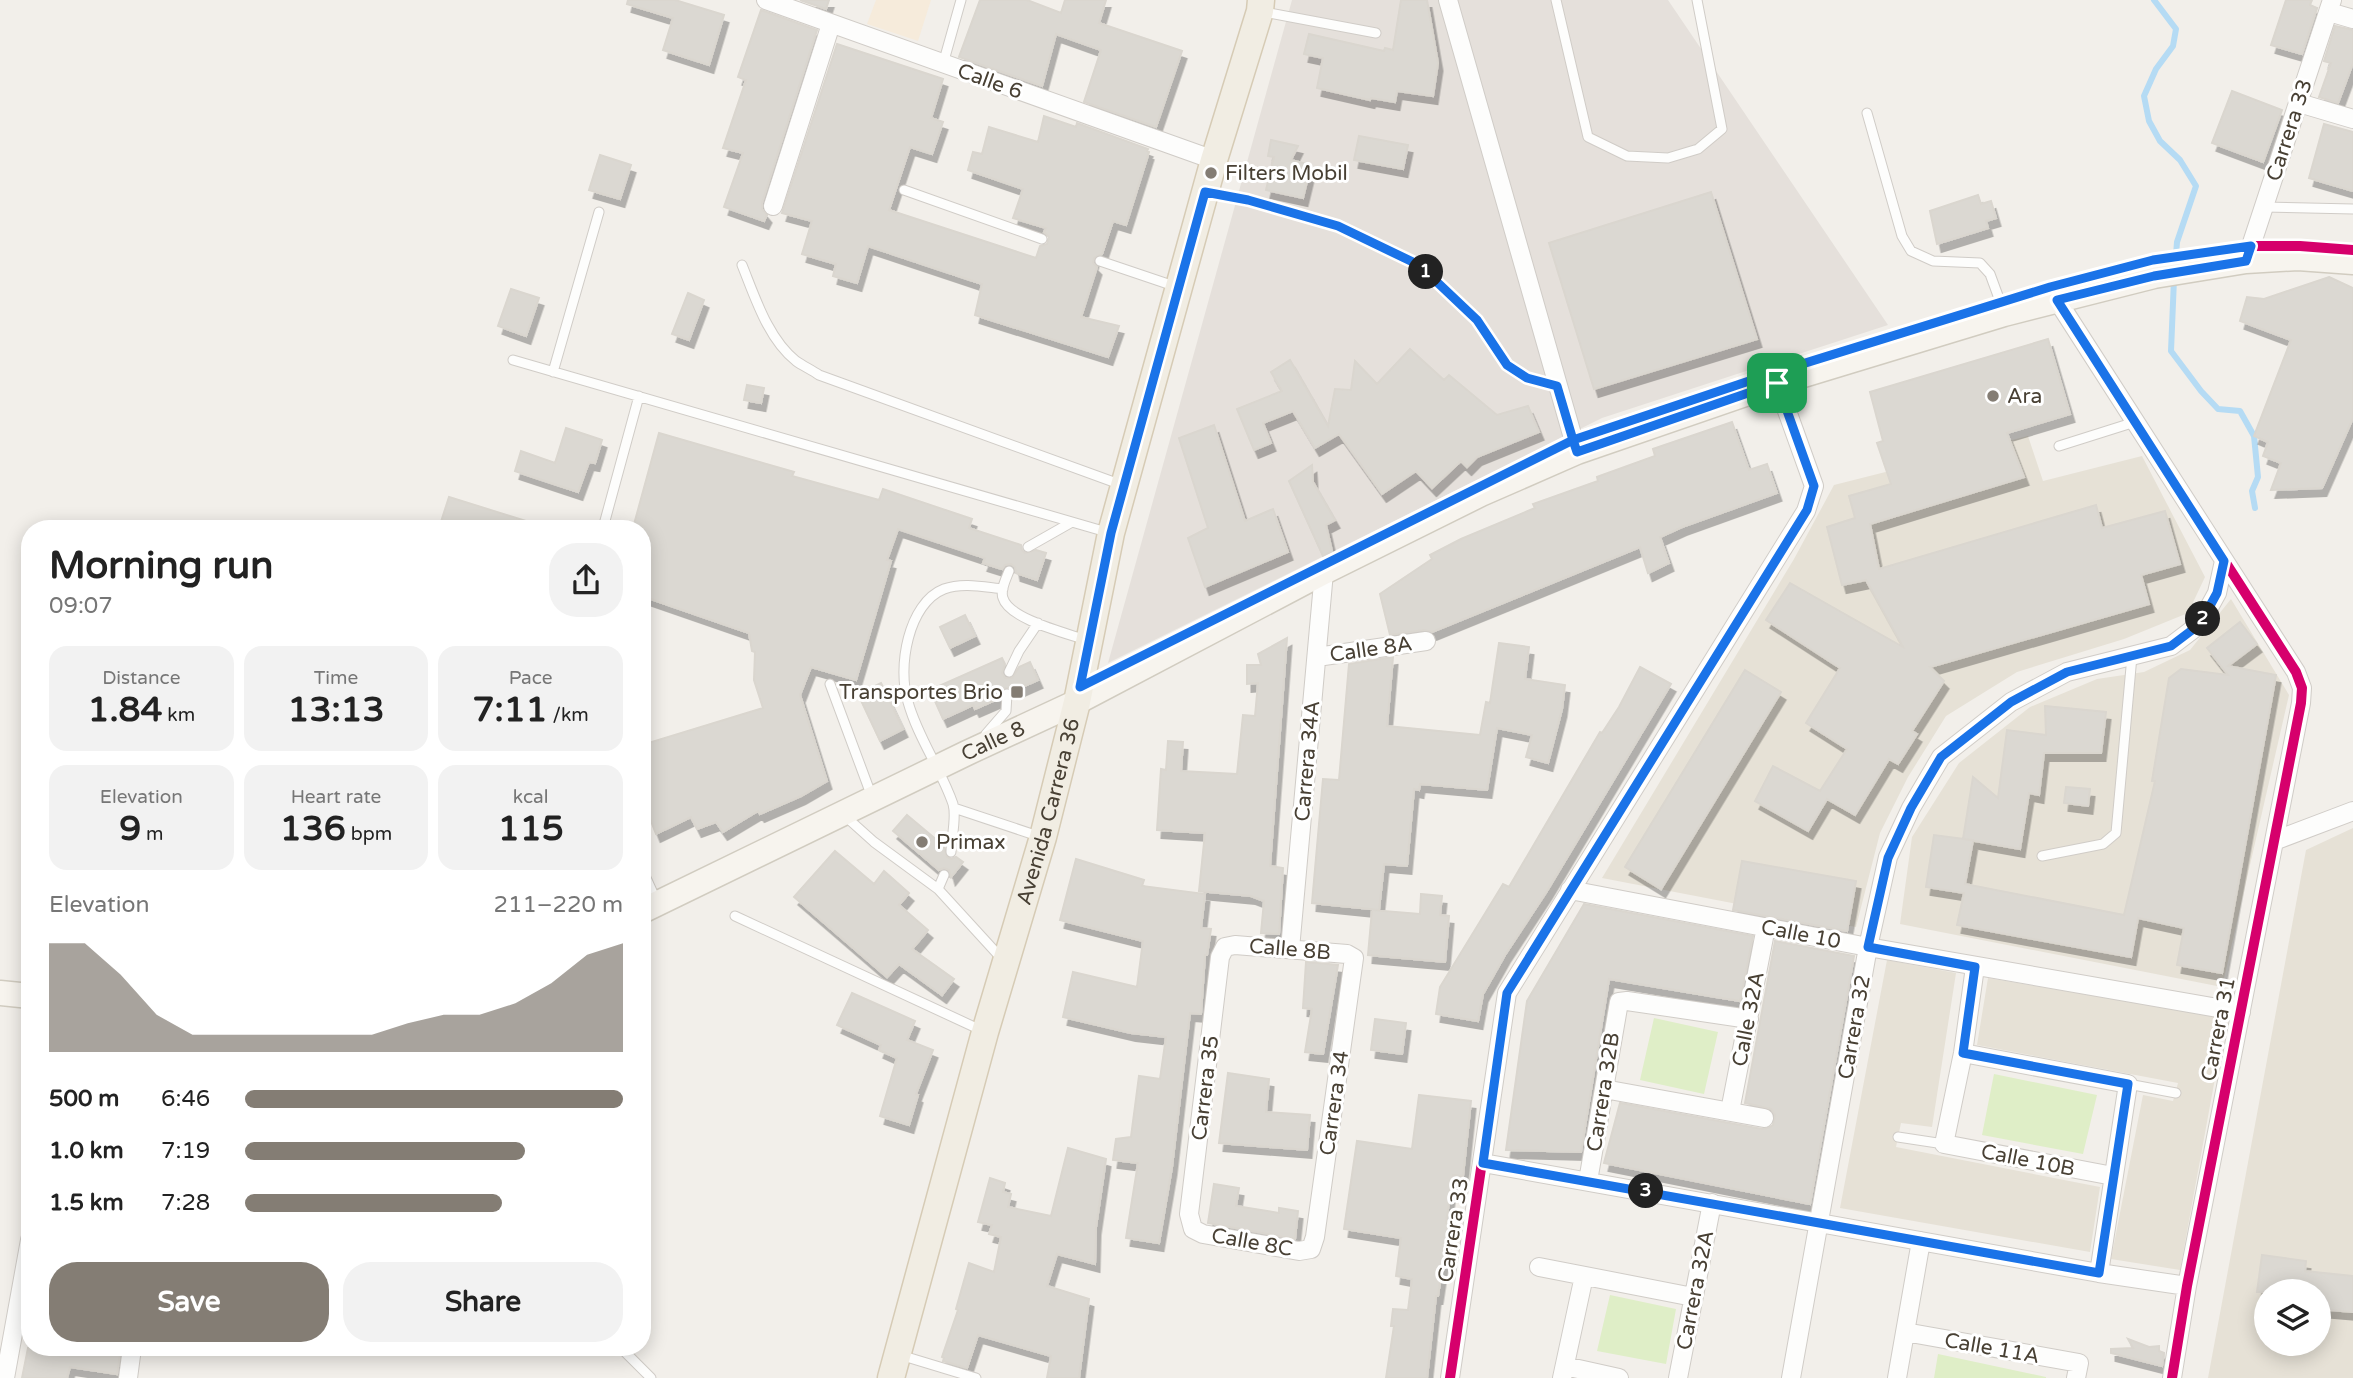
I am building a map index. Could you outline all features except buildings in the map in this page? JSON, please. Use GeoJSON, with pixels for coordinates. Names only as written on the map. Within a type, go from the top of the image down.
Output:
{"type":"FeatureCollection","features":[{"type":"Feature","properties":{"kind":"main road","name":"Avenida Carrera 36"},"geometry":{"type":"LineString","coordinates":[[894,1366],[985,1032],[1043,837],[1077,702],[1111,533],[1214,160],[1260,6]]}},
{"type":"Feature","properties":{"kind":"main road","name":"Calle 8"},"geometry":{"type":"LineString","coordinates":[[651,907],[967,752],[1077,702],[1324,572],[1481,494],[1577,452],[1777,383],[2004,314],[2154,276],[2246,261],[2298,258],[2353,262]]}},
{"type":"Feature","properties":{"kind":"main road"},"geometry":{"type":"LineString","coordinates":[[0,993],[21,995]]}},
{"type":"Feature","properties":{"kind":"street","name":"Calle 6"},"geometry":{"type":"LineString","coordinates":[[766,0],[1214,160]]}},
{"type":"Feature","properties":{"kind":"street"},"geometry":{"type":"LineString","coordinates":[[1448,0],[1577,452]]}},
{"type":"Feature","properties":{"kind":"street"},"geometry":{"type":"LineString","coordinates":[[2330,6],[2353,19]]}},
{"type":"Feature","properties":{"kind":"street","name":"Carrera 33"},"geometry":{"type":"LineString","coordinates":[[2246,261],[2330,6]]}},
{"type":"Feature","properties":{"kind":"street"},"geometry":{"type":"LineString","coordinates":[[773,206],[831,24]]}},
{"type":"Feature","properties":{"kind":"street"},"geometry":{"type":"LineString","coordinates":[[2298,103],[2353,119]]}},
{"type":"Feature","properties":{"kind":"street"},"geometry":{"type":"LineString","coordinates":[[2057,300],[2224,561]]}},
{"type":"Feature","properties":{"kind":"street","name":"Carrera 33"},"geometry":{"type":"LineString","coordinates":[[1450,1378],[1507,993],[1807,510],[1814,486],[1777,383]]}},
{"type":"Feature","properties":{"kind":"street","name":"Carrera 32"},"geometry":{"type":"LineString","coordinates":[[1791,1378],[1868,947],[1888,858],[1911,808],[1941,757],[2011,702],[2067,672],[2171,646],[2200,624],[2217,593],[2224,561]]}},
{"type":"Feature","properties":{"kind":"street","name":"Carrera 31"},"geometry":{"type":"LineString","coordinates":[[2172,1378],[2187,1286],[2302,688],[2296,672],[2224,561]]}},
{"type":"Feature","properties":{"kind":"street","name":"Carrera 34A"},"geometry":{"type":"LineString","coordinates":[[1290,949],[1324,572]]}},
{"type":"Feature","properties":{"kind":"street","name":"Calle 8A"},"geometry":{"type":"LineString","coordinates":[[1317,657],[1426,641]]}},
{"type":"Feature","properties":{"kind":"street"},"geometry":{"type":"LineString","coordinates":[[2274,841],[2353,811]]}},
{"type":"Feature","properties":{"kind":"street","name":"Calle 10"},"geometry":{"type":"LineString","coordinates":[[1570,890],[1975,967],[2241,1012]]}},
{"type":"Feature","properties":{"kind":"street","name":"Calle 32A"},"geometry":{"type":"LineString","coordinates":[[1730,1111],[1766,927]]}},
{"type":"Feature","properties":{"kind":"street","name":"Calle 8B"},"geometry":{"type":"LineString","coordinates":[[1224,947],[1235,945],[1290,949],[1347,954],[1354,958]]}},
{"type":"Feature","properties":{"kind":"street","name":"Carrera 35"},"geometry":{"type":"LineString","coordinates":[[1193,1229],[1189,1214],[1220,957],[1224,947]]}},
{"type":"Feature","properties":{"kind":"street","name":"Carrera 34"},"geometry":{"type":"LineString","coordinates":[[1311,1248],[1319,1210],[1354,958]]}},
{"type":"Feature","properties":{"kind":"street"},"geometry":{"type":"LineString","coordinates":[[1944,1144],[1963,1053],[1975,967]]}},
{"type":"Feature","properties":{"kind":"street","name":"Carrera 32B"},"geometry":{"type":"LineString","coordinates":[[1588,1181],[1619,1002],[1749,1019]]}},
{"type":"Feature","properties":{"kind":"street"},"geometry":{"type":"LineString","coordinates":[[1963,1053],[2128,1084],[2099,1273]]}},
{"type":"Feature","properties":{"kind":"street"},"geometry":{"type":"LineString","coordinates":[[1604,1089],[1763,1118]]}},
{"type":"Feature","properties":{"kind":"street","name":"Calle 10B"},"geometry":{"type":"LineString","coordinates":[[1944,1144],[2113,1176]]}},
{"type":"Feature","properties":{"kind":"street"},"geometry":{"type":"LineString","coordinates":[[1483,1163],[2099,1273],[2187,1286]]}},
{"type":"Feature","properties":{"kind":"street","name":"Carrera 32A"},"geometry":{"type":"LineString","coordinates":[[1678,1378],[1712,1203]]}},
{"type":"Feature","properties":{"kind":"street","name":"Calle 8C"},"geometry":{"type":"LineString","coordinates":[[1193,1229],[1203,1234],[1299,1251],[1311,1248]]}},
{"type":"Feature","properties":{"kind":"street"},"geometry":{"type":"LineString","coordinates":[[1896,1378],[1921,1241]]}},
{"type":"Feature","properties":{"kind":"street"},"geometry":{"type":"LineString","coordinates":[[1539,1267],[1693,1297]]}},
{"type":"Feature","properties":{"kind":"street"},"geometry":{"type":"LineString","coordinates":[[1584,1276],[1564,1372],[1619,1378]]}},
{"type":"Feature","properties":{"kind":"street"},"geometry":{"type":"LineString","coordinates":[[5,1378],[21,1290]]}},
{"type":"Feature","properties":{"kind":"street","name":"Calle 11A"},"geometry":{"type":"LineString","coordinates":[[1905,1332],[2078,1371]]}},
{"type":"Feature","properties":{"kind":"street"},"geometry":{"type":"LineString","coordinates":[[128,1378],[131,1356]]}},
{"type":"Feature","properties":{"kind":"lane"},"geometry":{"type":"LineString","coordinates":[[943,64],[961,0]]}},
{"type":"Feature","properties":{"kind":"lane"},"geometry":{"type":"LineString","coordinates":[[1556,0],[1588,136],[1627,156],[1668,158],[1698,149],[1721,130],[1698,0]]}},
{"type":"Feature","properties":{"kind":"lane"},"geometry":{"type":"LineString","coordinates":[[1260,6],[1376,33]]}},
{"type":"Feature","properties":{"kind":"lane"},"geometry":{"type":"LineString","coordinates":[[1867,113],[1902,236],[1910,251],[1933,261],[1980,263],[1990,274],[2004,314]]}},
{"type":"Feature","properties":{"kind":"lane"},"geometry":{"type":"LineString","coordinates":[[904,190],[1042,239]]}},
{"type":"Feature","properties":{"kind":"lane"},"geometry":{"type":"LineString","coordinates":[[1205,192],[1248,200],[1338,226],[1419,265],[1477,320],[1507,365],[1527,378],[1557,386]]}},
{"type":"Feature","properties":{"kind":"lane"},"geometry":{"type":"LineString","coordinates":[[2264,207],[2353,209]]}},
{"type":"Feature","properties":{"kind":"lane"},"geometry":{"type":"LineString","coordinates":[[553,372],[598,212]]}},
{"type":"Feature","properties":{"kind":"lane"},"geometry":{"type":"LineString","coordinates":[[1100,261],[1179,288]]}},
{"type":"Feature","properties":{"kind":"lane"},"geometry":{"type":"LineString","coordinates":[[742,265],[778,341],[795,360],[820,375],[1124,486]]}},
{"type":"Feature","properties":{"kind":"lane"},"geometry":{"type":"LineString","coordinates":[[513,360],[1111,533]]}},
{"type":"Feature","properties":{"kind":"lane"},"geometry":{"type":"LineString","coordinates":[[605,520],[639,396]]}},
{"type":"Feature","properties":{"kind":"lane"},"geometry":{"type":"LineString","coordinates":[[2059,446],[2135,422]]}},
{"type":"Feature","properties":{"kind":"lane"},"geometry":{"type":"LineString","coordinates":[[1028,547],[1072,522]]}},
{"type":"Feature","properties":{"kind":"lane"},"geometry":{"type":"LineString","coordinates":[[1009,571],[1003,599],[1013,612],[1090,642]]}},
{"type":"Feature","properties":{"kind":"lane"},"geometry":{"type":"LineString","coordinates":[[951,852],[954,807],[907,700],[903,671],[909,635],[919,611],[932,594],[948,587],[971,585],[1003,589]]}},
{"type":"Feature","properties":{"kind":"lane"},"geometry":{"type":"LineString","coordinates":[[1009,672],[1038,623]]}},
{"type":"Feature","properties":{"kind":"lane"},"geometry":{"type":"LineString","coordinates":[[2042,856],[2103,844],[2116,833],[2132,656]]}},
{"type":"Feature","properties":{"kind":"lane"},"geometry":{"type":"LineString","coordinates":[[830,684],[872,799]]}},
{"type":"Feature","properties":{"kind":"lane"},"geometry":{"type":"LineString","coordinates":[[967,752],[996,725],[1006,711],[1007,694]]}},
{"type":"Feature","properties":{"kind":"lane"},"geometry":{"type":"LineString","coordinates":[[954,807],[1043,837]]}},
{"type":"Feature","properties":{"kind":"lane"},"geometry":{"type":"LineString","coordinates":[[841,814],[938,889],[1005,963]]}},
{"type":"Feature","properties":{"kind":"lane"},"geometry":{"type":"LineString","coordinates":[[938,889],[944,875]]}},
{"type":"Feature","properties":{"kind":"lane"},"geometry":{"type":"LineString","coordinates":[[735,916],[985,1032]]}},
{"type":"Feature","properties":{"kind":"lane"},"geometry":{"type":"LineString","coordinates":[[2128,1084],[2176,1093]]}},
{"type":"Feature","properties":{"kind":"lane"},"geometry":{"type":"LineString","coordinates":[[1898,1137],[1944,1144]]}},
{"type":"Feature","properties":{"kind":"lane"},"geometry":{"type":"LineString","coordinates":[[629,1356],[652,1378]]}},
{"type":"Feature","properties":{"kind":"lane"},"geometry":{"type":"LineString","coordinates":[[894,1366],[976,1378]]}},
{"type":"Feature","properties":{"kind":"shaded area"},"geometry":{"type":"Polygon","coordinates":[[[876,0],[931,0],[918,41],[867,24],[876,0]]]}},
{"type":"Feature","properties":{"kind":"shaded area"},"geometry":{"type":"Polygon","coordinates":[[[1292,0],[1668,0],[1888,325],[1602,418],[1108,663],[1292,0]]]}},
{"type":"Feature","properties":{"kind":"shaded area"},"geometry":{"type":"Polygon","coordinates":[[[2028,436],[2043,481],[2142,456],[2205,577],[2188,613],[2124,639],[2017,672],[1946,716],[1908,777],[1880,833],[1856,927],[1602,878],[1794,559],[1834,485],[2028,436]]]}},
{"type":"Feature","properties":{"kind":"shaded area"},"geometry":{"type":"Polygon","coordinates":[[[2231,599],[2289,695],[2222,987],[1900,924],[1912,837],[1959,763],[2030,707],[2097,679],[2144,672],[2190,650],[2231,599]]]}},
{"type":"Feature","properties":{"kind":"shaded area"},"geometry":{"type":"Polygon","coordinates":[[[2353,828],[2353,1378],[2208,1378],[2306,850],[2353,828]]]}},
{"type":"Feature","properties":{"kind":"shaded area"},"geometry":{"type":"Polygon","coordinates":[[[1887,960],[1956,973],[1932,1127],[1901,1123],[1896,1147],[2100,1187],[2090,1252],[1840,1208],[1887,960]]]}},
{"type":"Feature","properties":{"kind":"shaded area"},"geometry":{"type":"Polygon","coordinates":[[[1988,978],[2226,1018],[2180,1270],[2111,1259],[2143,1095],[2173,1101],[2178,1083],[1977,1045],[1988,978]]]}},
{"type":"Feature","properties":{"kind":"green space"},"geometry":{"type":"Polygon","coordinates":[[[1654,1018],[1718,1032],[1704,1094],[1640,1080],[1654,1018]]]}},
{"type":"Feature","properties":{"kind":"green space"},"geometry":{"type":"Polygon","coordinates":[[[1994,1074],[2097,1095],[2083,1154],[1982,1135],[1994,1074]]]}},
{"type":"Feature","properties":{"kind":"green space"},"geometry":{"type":"Polygon","coordinates":[[[1610,1295],[1676,1309],[1666,1364],[1597,1351],[1610,1295]]]}},
{"type":"Feature","properties":{"kind":"green space"},"geometry":{"type":"Polygon","coordinates":[[[1938,1354],[2046,1377],[2046,1378],[1934,1378],[1938,1354]]]}},
{"type":"Feature","properties":{"kind":"waterway"},"geometry":{"type":"LineString","coordinates":[[2154,0],[2176,29],[2173,46],[2156,69],[2144,96],[2149,121],[2160,141],[2180,160],[2196,186],[2177,242],[2175,268]]}},
{"type":"Feature","properties":{"kind":"waterway"},"geometry":{"type":"LineString","coordinates":[[2174,279],[2171,351],[2218,409],[2240,411],[2254,436],[2258,477],[2252,491],[2255,508]]}},
{"type":"Feature","properties":{"kind":"cycle path"},"geometry":{"type":"LineString","coordinates":[[1080,687],[1573,440],[1773,373],[2050,287],[2153,260],[2251,246],[2353,250]]}},
{"type":"Feature","properties":{"kind":"cycle path"},"geometry":{"type":"LineString","coordinates":[[2057,300],[2296,672],[2302,688],[2187,1286],[2172,1378]]}},
{"type":"Feature","properties":{"kind":"cycle path"},"geometry":{"type":"LineString","coordinates":[[1450,1378],[1507,993],[1806,511],[1814,486],[1777,383]]}},
{"type":"Feature","properties":{"kind":"place","name":"Filters Mobil"},"geometry":{"type":"Point","coordinates":[1211,173]}},
{"type":"Feature","properties":{"kind":"place","name":"Ara"},"geometry":{"type":"Point","coordinates":[1993,396]}},
{"type":"Feature","properties":{"kind":"place","name":"Transportes Brio"},"geometry":{"type":"Point","coordinates":[1017,692]}},
{"type":"Feature","properties":{"kind":"place","name":"Primax"},"geometry":{"type":"Point","coordinates":[922,842]}},
{"type":"Feature","properties":{"kind":"route"},"geometry":{"type":"LineString","coordinates":[[1777,383],[1577,452],[1573,440],[1080,687],[1111,533],[1205,192],[1248,200],[1338,226],[1419,265],[1477,320],[1507,365],[1527,378],[1557,386],[1573,440],[1773,373],[2050,287],[2153,260],[2251,246],[2246,261],[2154,276],[2057,300],[2224,561],[2217,593],[2200,624],[2171,646],[2067,672],[2011,702],[1941,757],[1911,808],[1888,858],[1868,947],[1975,967],[1963,1053],[2128,1084],[2099,1273],[1483,1163],[1507,993],[1807,510],[1814,486],[1777,383]]}}]}
